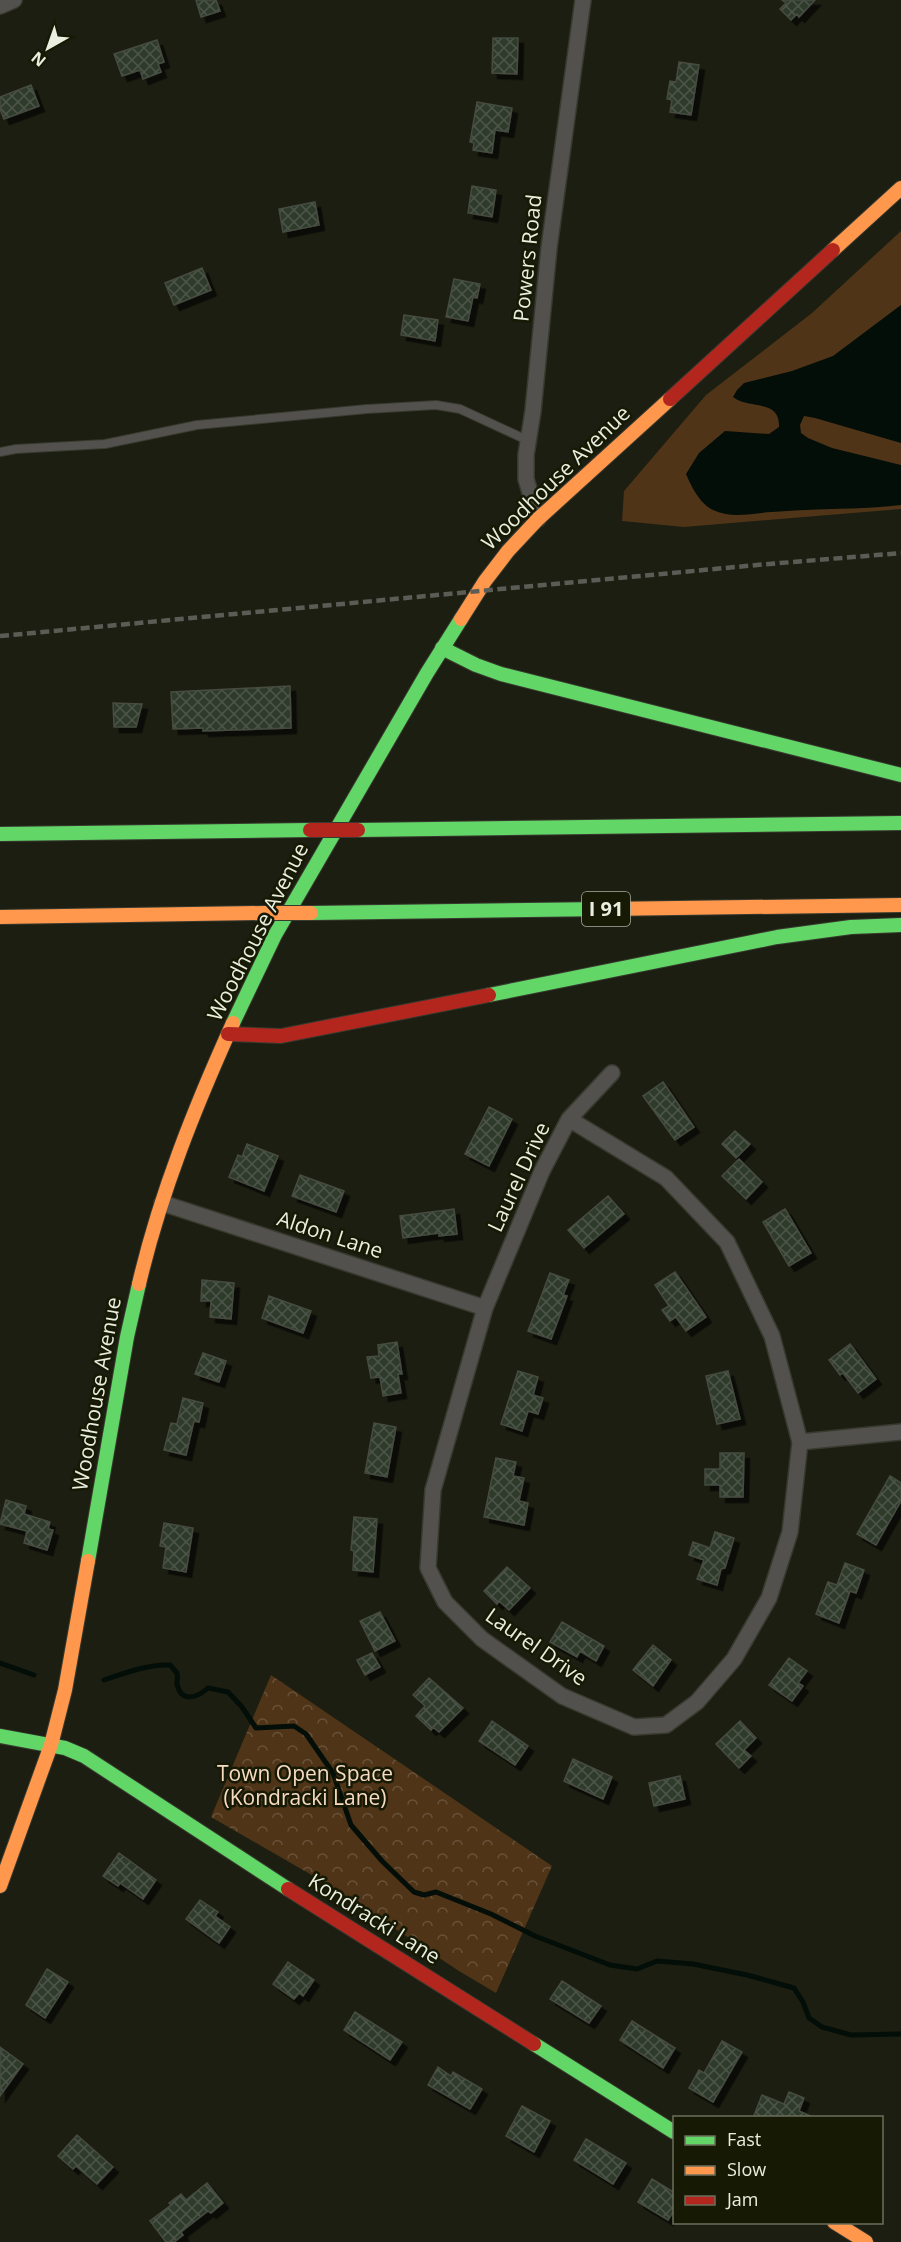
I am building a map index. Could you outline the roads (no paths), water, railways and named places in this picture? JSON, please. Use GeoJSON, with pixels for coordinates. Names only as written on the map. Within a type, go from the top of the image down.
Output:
{"type":"FeatureCollection","features":[{"type":"Feature","properties":{"kind":"main road","name":"Woodhouse Avenue"},"geometry":{"type":"LineString","coordinates":[[0,1886],[51,1745],[65,1690],[127,1336],[146,1255],[191,1122],[255,974],[360,786],[442,648],[496,566],[538,519],[901,188]]}},
{"type":"Feature","properties":{"kind":"main road"},"geometry":{"type":"LineString","coordinates":[[442,648],[501,675],[901,775]]}},
{"type":"Feature","properties":{"kind":"main road"},"geometry":{"type":"LineString","coordinates":[[0,834],[901,823]]}},
{"type":"Feature","properties":{"kind":"main road","name":"I 91"},"geometry":{"type":"LineString","coordinates":[[0,917],[901,905]]}},
{"type":"Feature","properties":{"kind":"main road"},"geometry":{"type":"LineString","coordinates":[[228,1034],[280,1036],[777,937],[840,928],[901,925]]}},
{"type":"Feature","properties":{"kind":"main road","name":"Kondracki Lane"},"geometry":{"type":"LineString","coordinates":[[0,1736],[51,1745],[78,1753],[283,1886],[673,2131]]}},
{"type":"Feature","properties":{"kind":"main road"},"geometry":{"type":"LineString","coordinates":[[836,2224],[866,2242]]}},
{"type":"Feature","properties":{"kind":"street"},"geometry":{"type":"LineString","coordinates":[[0,6],[14,0]]}},
{"type":"Feature","properties":{"kind":"street","name":"Powers Road"},"geometry":{"type":"LineString","coordinates":[[538,519],[526,479],[526,455],[549,248],[583,0]]}},
{"type":"Feature","properties":{"kind":"street","name":"Laurel Drive"},"geometry":{"type":"LineString","coordinates":[[569,1119],[666,1178],[727,1242],[772,1336],[800,1442],[790,1532],[768,1598],[734,1659],[697,1702],[666,1725],[634,1727],[562,1696],[482,1639],[445,1602],[428,1568],[433,1490],[485,1308],[542,1171],[569,1119],[612,1073]]}},
{"type":"Feature","properties":{"kind":"street","name":"Aldon Lane"},"geometry":{"type":"LineString","coordinates":[[162,1203],[485,1308]]}},
{"type":"Feature","properties":{"kind":"street"},"geometry":{"type":"LineString","coordinates":[[800,1442],[901,1432]]}},
{"type":"Feature","properties":{"kind":"lane"},"geometry":{"type":"LineString","coordinates":[[0,452],[105,444],[197,425],[436,405],[460,409],[529,441]]}},
{"type":"Feature","properties":{"kind":"waterway"},"geometry":{"type":"LineString","coordinates":[[0,1663],[34,1675]]}},
{"type":"Feature","properties":{"kind":"waterway"},"geometry":{"type":"LineString","coordinates":[[104,1680],[145,1667],[170,1665],[177,1673],[177,1684],[182,1694],[190,1697],[208,1688],[228,1692],[242,1707],[256,1728],[294,1726],[306,1734],[333,1773],[351,1825],[382,1861],[414,1892],[424,1895],[436,1892],[491,1914],[535,1936],[610,1965],[637,1969],[657,1961],[693,1964],[794,1988],[809,2018],[822,2027],[851,2035],[901,2034]]}},
{"type":"Feature","properties":{"kind":"railway"},"geometry":{"type":"LineString","coordinates":[[0,636],[901,553]]}},
{"type":"Feature","properties":{"kind":"park label","name":"Town Open Space (Kondracki Lane)"},"geometry":{"type":"Point","coordinates":[305,1786]}}]}
